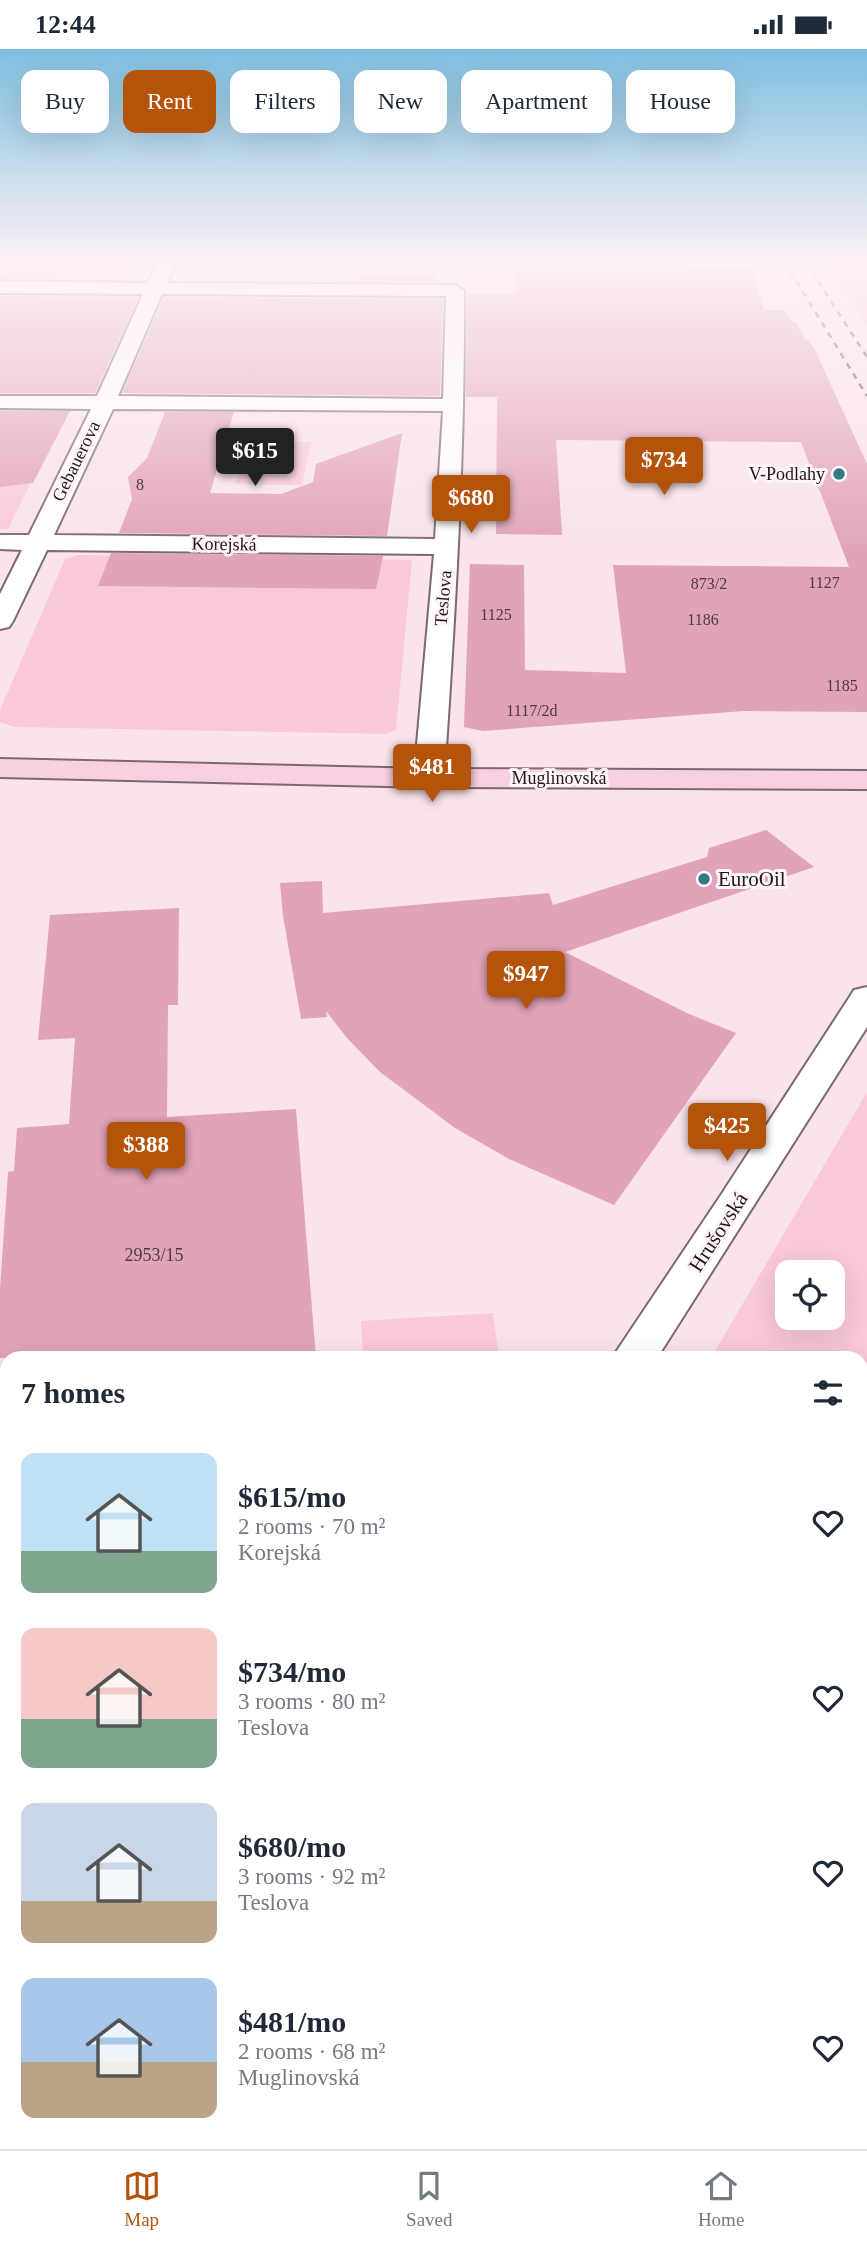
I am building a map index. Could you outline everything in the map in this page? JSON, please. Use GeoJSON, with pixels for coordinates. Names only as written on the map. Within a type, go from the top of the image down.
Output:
{"type":"FeatureCollection","features":[{"type":"Feature","properties":{"kind":"main road","name":"Muglinovská"},"geometry":{"type":"LineString","coordinates":[[0,768],[429,778],[867,780]]}},
{"type":"Feature","properties":{"kind":"street","name":"Gebauerova"},"geometry":{"type":"LineString","coordinates":[[0,621],[124,359]]}},
{"type":"Feature","properties":{"kind":"street","name":"Teslova"},"geometry":{"type":"LineString","coordinates":[[429,778],[447,547],[454,359]]}},
{"type":"Feature","properties":{"kind":"street"},"geometry":{"type":"LineString","coordinates":[[0,402],[454,405]]}},
{"type":"Feature","properties":{"kind":"street","name":"Korejská"},"geometry":{"type":"LineString","coordinates":[[0,542],[447,547]]}},
{"type":"Feature","properties":{"kind":"street","name":"Hrušovská"},"geometry":{"type":"LineString","coordinates":[[639,1351],[729,1216],[867,998]]}},
{"type":"Feature","properties":{"kind":"shaded area"},"geometry":{"type":"Polygon","coordinates":[[[0,410],[66,411],[36,478],[30,484],[8,529],[0,529],[0,410]]]}},
{"type":"Feature","properties":{"kind":"shaded area"},"geometry":{"type":"Polygon","coordinates":[[[248,441],[311,442],[302,485],[235,484],[248,441]]]}},
{"type":"Feature","properties":{"kind":"shaded area"},"geometry":{"type":"Polygon","coordinates":[[[77,555],[412,560],[396,730],[385,734],[14,727],[0,722],[0,710],[65,559],[77,555]]]}},
{"type":"Feature","properties":{"kind":"shaded area"},"geometry":{"type":"Polygon","coordinates":[[[867,1092],[867,1351],[715,1351],[867,1092]]]}},
{"type":"Feature","properties":{"kind":"shaded area"},"geometry":{"type":"Polygon","coordinates":[[[493,1313],[498,1351],[363,1351],[361,1321],[493,1313]]]}},
{"type":"Feature","properties":{"kind":"building"},"geometry":{"type":"Polygon","coordinates":[[[0,359],[111,359],[95,393],[0,393],[0,359]]]}},
{"type":"Feature","properties":{"kind":"building"},"geometry":{"type":"Polygon","coordinates":[[[137,359],[441,359],[440,396],[122,393],[137,359]]]}},
{"type":"Feature","properties":{"kind":"building"},"geometry":{"type":"Polygon","coordinates":[[[466,359],[819,359],[867,464],[867,712],[744,711],[483,731],[464,727],[470,564],[524,565],[525,670],[626,673],[613,565],[849,567],[801,442],[556,440],[562,535],[496,534],[497,398],[501,397],[466,397],[466,359]]]}},
{"type":"Feature","properties":{"kind":"building"},"geometry":{"type":"Polygon","coordinates":[[[0,411],[70,411],[33,483],[0,487],[0,411]]]}},
{"type":"Feature","properties":{"kind":"building"},"geometry":{"type":"Polygon","coordinates":[[[165,412],[234,412],[210,493],[281,494],[313,482],[316,464],[402,433],[387,536],[119,533],[132,499],[128,477],[147,458],[165,412]]]}},
{"type":"Feature","properties":{"kind":"building"},"geometry":{"type":"Polygon","coordinates":[[[111,553],[383,556],[376,589],[98,586],[111,553]]]}},
{"type":"Feature","properties":{"kind":"building"},"geometry":{"type":"Polygon","coordinates":[[[766,830],[814,867],[565,952],[689,1014],[736,1033],[614,1205],[509,1159],[455,1128],[380,1072],[347,1038],[326,1011],[327,1017],[301,1019],[280,883],[322,881],[323,913],[549,893],[553,905],[707,857],[709,848],[766,830]]]}},
{"type":"Feature","properties":{"kind":"building"},"geometry":{"type":"Polygon","coordinates":[[[179,908],[178,1005],[168,1005],[167,1117],[296,1109],[315,1351],[0,1351],[0,1289],[8,1172],[14,1171],[17,1128],[69,1124],[75,1038],[38,1040],[50,915],[179,908]]]}},
{"type":"Feature","properties":{"kind":"railway"},"geometry":{"type":"LineString","coordinates":[[844,359],[867,396]]}},
{"type":"Feature","properties":{"kind":"place","name":"V-Podlahy"},"geometry":{"type":"Point","coordinates":[839,474]}},
{"type":"Feature","properties":{"kind":"place","name":"EuroOil"},"geometry":{"type":"Point","coordinates":[704,879]}}]}
